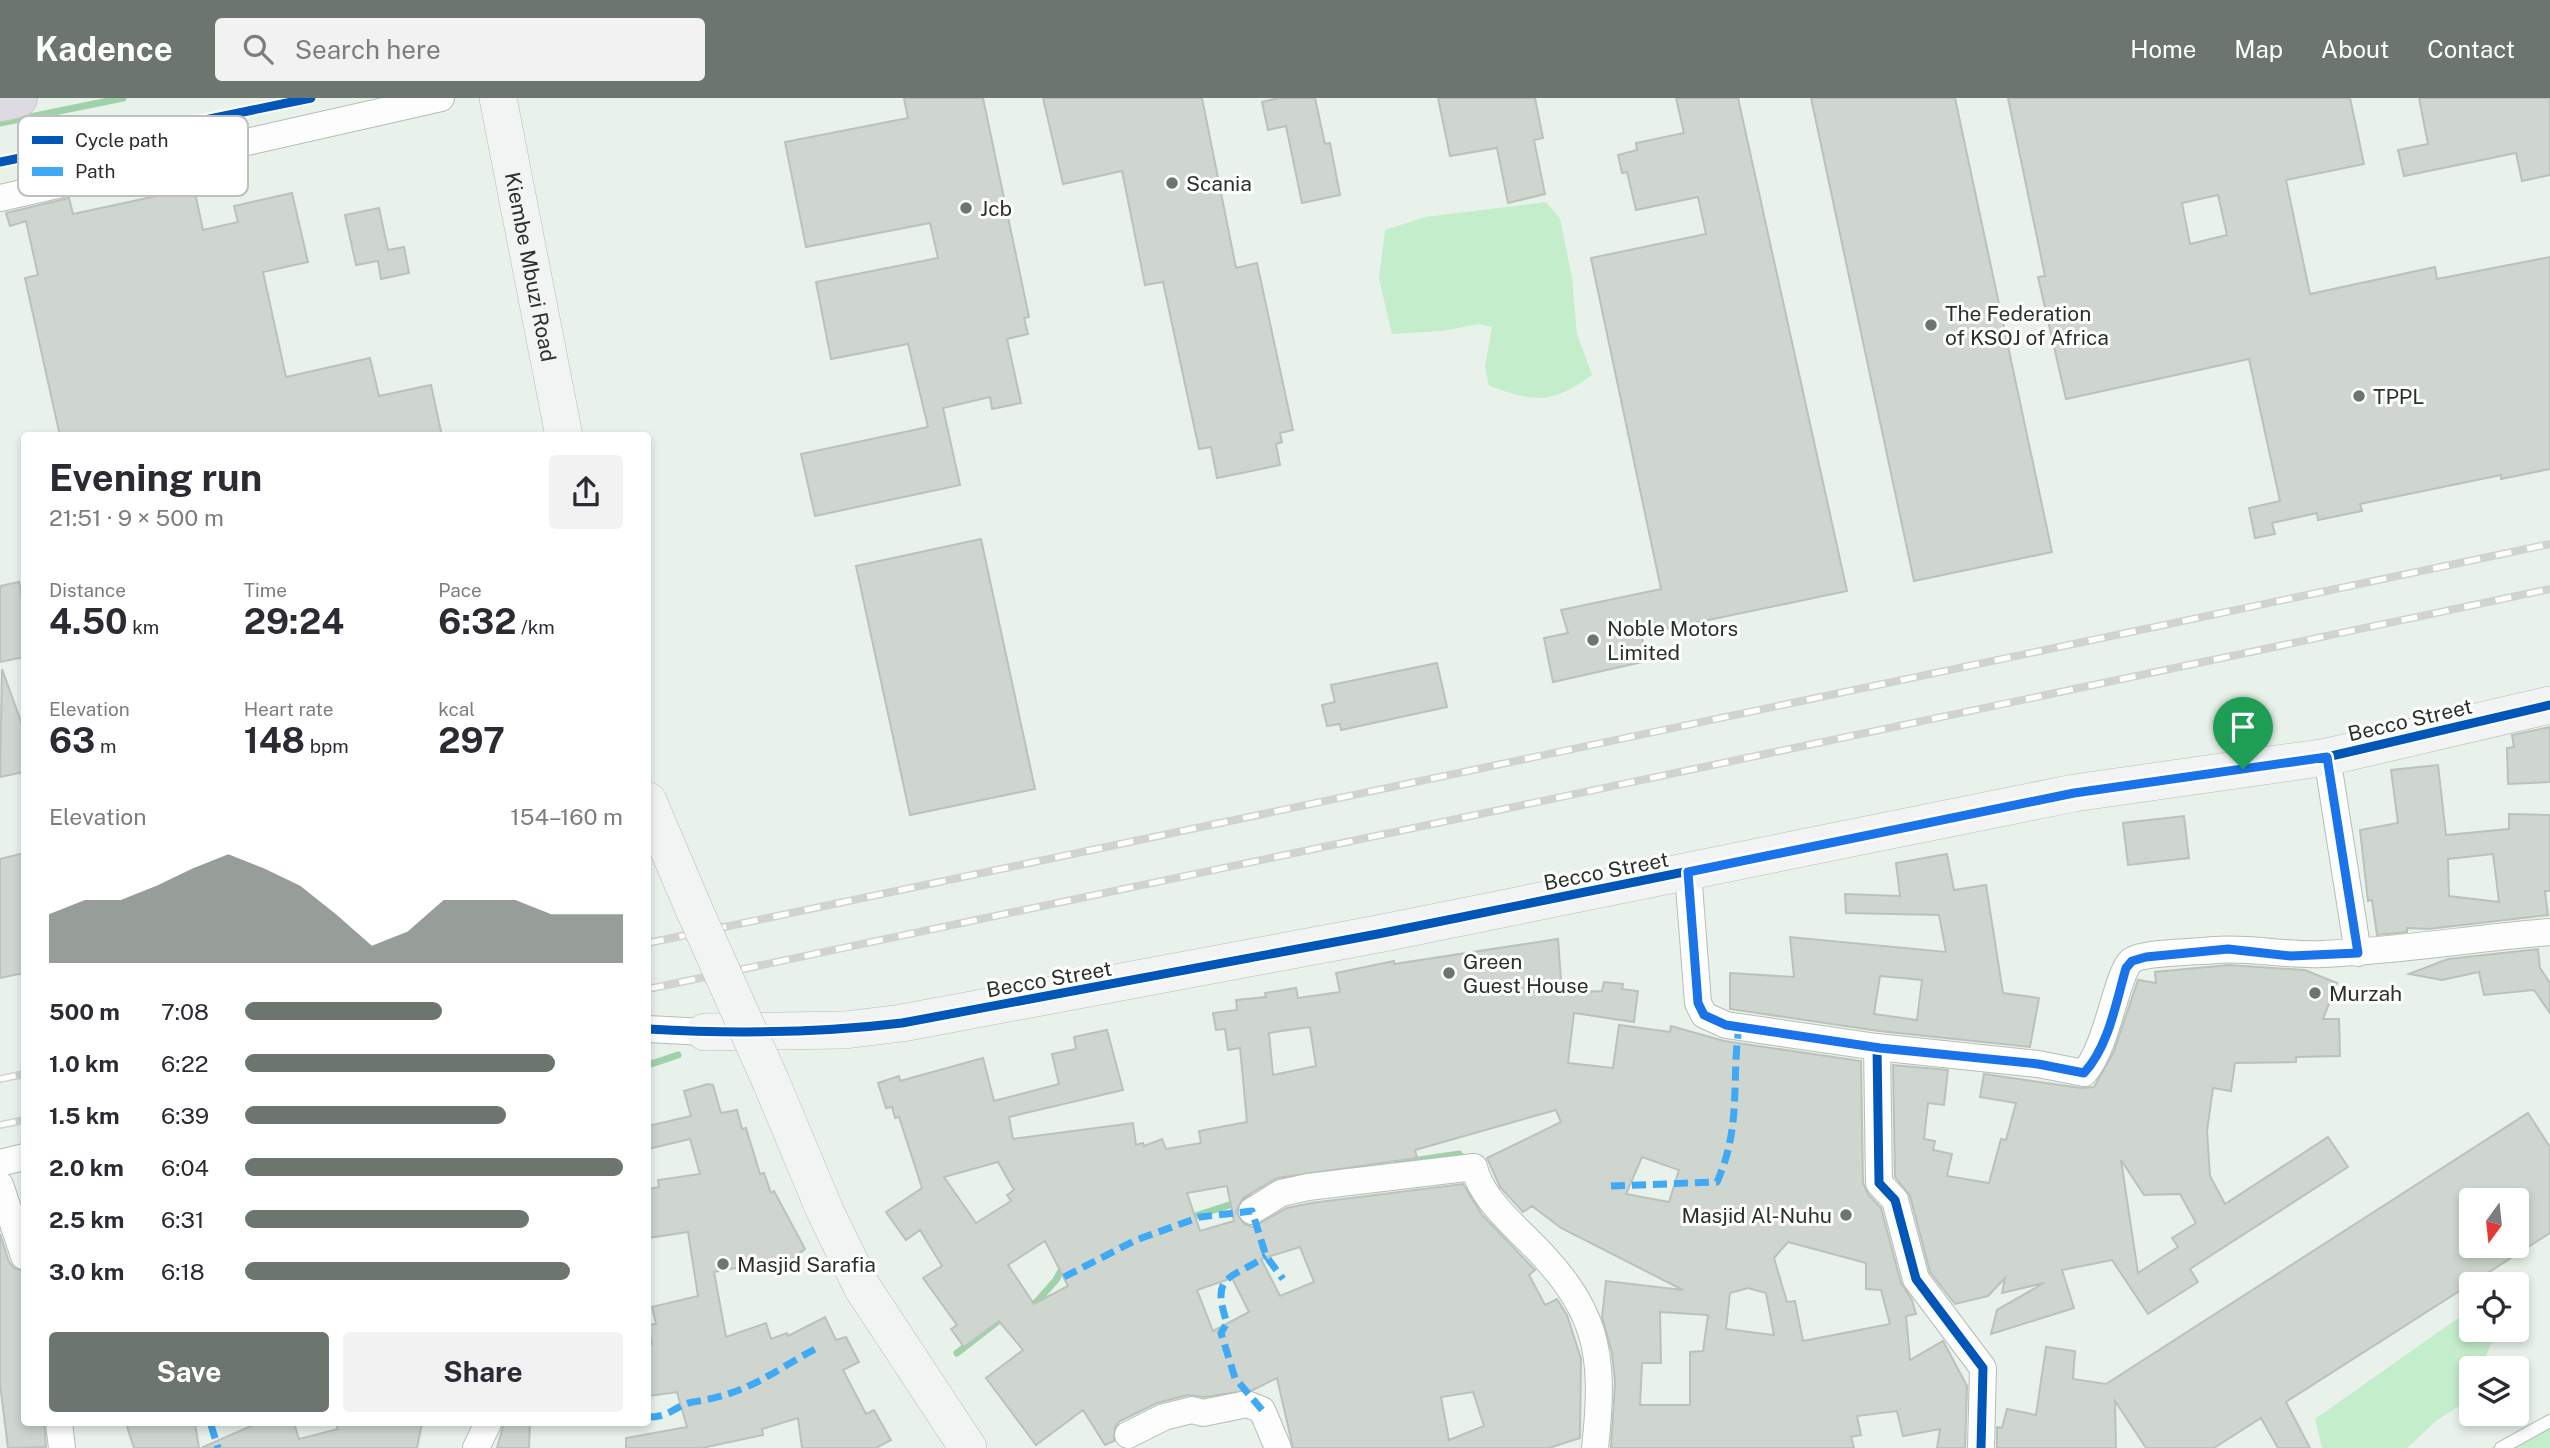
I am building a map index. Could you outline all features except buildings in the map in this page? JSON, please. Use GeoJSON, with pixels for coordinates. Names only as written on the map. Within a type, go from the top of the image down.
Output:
{"type":"FeatureCollection","features":[{"type":"Feature","properties":{"kind":"highway"},"geometry":{"type":"LineString","coordinates":[[0,102],[18,98]]}},
{"type":"Feature","properties":{"kind":"street"},"geometry":{"type":"LineString","coordinates":[[248,142],[440,98]]}},
{"type":"Feature","properties":{"kind":"street","name":"Kiembe Mbuzi Road"},"geometry":{"type":"LineString","coordinates":[[498,98],[563,432]]}},
{"type":"Feature","properties":{"kind":"street"},"geometry":{"type":"LineString","coordinates":[[0,198],[18,194]]}},
{"type":"Feature","properties":{"kind":"street","name":"Becco Street"},"geometry":{"type":"LineString","coordinates":[[705,1032],[845,1030],[902,1023],[1124,983],[2074,793],[2327,757],[2550,705]]}},
{"type":"Feature","properties":{"kind":"street"},"geometry":{"type":"LineString","coordinates":[[2327,757],[2358,953]]}},
{"type":"Feature","properties":{"kind":"street"},"geometry":{"type":"LineString","coordinates":[[651,808],[825,1211],[862,1287],[968,1448]]}},
{"type":"Feature","properties":{"kind":"street"},"geometry":{"type":"LineString","coordinates":[[1688,872],[1698,1003],[1704,1015],[1726,1025],[1877,1048],[2038,1064],[2084,1073],[2091,1065],[2110,1024],[2126,968],[2132,961],[2146,957],[2228,949],[2291,956],[2358,953],[2550,932]]}},
{"type":"Feature","properties":{"kind":"street"},"geometry":{"type":"LineString","coordinates":[[651,1029],[705,1032]]}},
{"type":"Feature","properties":{"kind":"street"},"geometry":{"type":"LineString","coordinates":[[1877,1048],[1879,1183],[1895,1200],[1916,1279],[1983,1368],[1981,1448]]}},
{"type":"Feature","properties":{"kind":"street"},"geometry":{"type":"LineString","coordinates":[[0,1163],[21,1158]]}},
{"type":"Feature","properties":{"kind":"street"},"geometry":{"type":"LineString","coordinates":[[1252,1211],[1281,1193],[1308,1187],[1474,1167],[1476,1177],[1500,1212],[1547,1258],[1591,1324],[1601,1396],[1595,1448]]}},
{"type":"Feature","properties":{"kind":"street"},"geometry":{"type":"LineString","coordinates":[[0,1185],[21,1247]]}},
{"type":"Feature","properties":{"kind":"street"},"geometry":{"type":"LineString","coordinates":[[1128,1435],[1164,1417],[1192,1410],[1203,1413],[1247,1404],[1262,1410],[1278,1448]]}},
{"type":"Feature","properties":{"kind":"street"},"geometry":{"type":"LineString","coordinates":[[55,1448],[62,1448],[59,1426]]}},
{"type":"Feature","properties":{"kind":"street"},"geometry":{"type":"LineString","coordinates":[[476,1448],[487,1426]]}},
{"type":"Feature","properties":{"kind":"lane"},"geometry":{"type":"LineString","coordinates":[[2501,1448],[2550,1420]]}},
{"type":"Feature","properties":{"kind":"green space"},"geometry":{"type":"Polygon","coordinates":[[[1546,202],[1560,218],[1572,278],[1577,334],[1592,375],[1565,392],[1553,396],[1542,398],[1519,395],[1489,386],[1485,366],[1492,327],[1479,324],[1441,331],[1392,334],[1379,279],[1385,230],[1425,217],[1546,202]]]}},
{"type":"Feature","properties":{"kind":"green space"},"geometry":{"type":"Polygon","coordinates":[[[2459,1317],[2459,1342],[2492,1342],[2486,1356],[2459,1356],[2459,1406],[2437,1420],[2407,1448],[2322,1448],[2315,1419],[2459,1317]]]}},
{"type":"Feature","properties":{"kind":"green space"},"geometry":{"type":"Polygon","coordinates":[[[2546,1417],[2550,1418],[2550,1448],[2491,1448],[2546,1417]]]}},
{"type":"Feature","properties":{"kind":"waterway"},"geometry":{"type":"LineString","coordinates":[[34,116],[123,98]]}},
{"type":"Feature","properties":{"kind":"waterway"},"geometry":{"type":"LineString","coordinates":[[0,123],[18,119]]}},
{"type":"Feature","properties":{"kind":"waterway"},"geometry":{"type":"LineString","coordinates":[[651,1064],[678,1055]]}},
{"type":"Feature","properties":{"kind":"waterway"},"geometry":{"type":"LineString","coordinates":[[1399,1163],[1459,1154],[1466,1162]]}},
{"type":"Feature","properties":{"kind":"waterway"},"geometry":{"type":"LineString","coordinates":[[1186,1219],[1251,1198]]}},
{"type":"Feature","properties":{"kind":"waterway"},"geometry":{"type":"LineString","coordinates":[[1031,1308],[1056,1280],[1064,1265]]}},
{"type":"Feature","properties":{"kind":"waterway"},"geometry":{"type":"LineString","coordinates":[[957,1353],[997,1322]]}},
{"type":"Feature","properties":{"kind":"railway"},"geometry":{"type":"LineString","coordinates":[[651,942],[2550,544]]}},
{"type":"Feature","properties":{"kind":"railway"},"geometry":{"type":"LineString","coordinates":[[651,988],[2550,589]]}},
{"type":"Feature","properties":{"kind":"railway"},"geometry":{"type":"LineString","coordinates":[[0,1079],[21,1075]]}},
{"type":"Feature","properties":{"kind":"railway"},"geometry":{"type":"LineString","coordinates":[[0,1125],[21,1121]]}},
{"type":"Feature","properties":{"kind":"marked path"},"geometry":{"type":"LineString","coordinates":[[1611,1186],[1717,1182],[1725,1162],[1733,1123],[1739,1027]]}},
{"type":"Feature","properties":{"kind":"marked path"},"geometry":{"type":"LineString","coordinates":[[1064,1277],[1136,1240],[1200,1217],[1252,1211],[1266,1256],[1283,1279]]}},
{"type":"Feature","properties":{"kind":"marked path"},"geometry":{"type":"LineString","coordinates":[[1262,1410],[1235,1378],[1221,1333],[1227,1323],[1221,1295],[1227,1280],[1266,1256]]}},
{"type":"Feature","properties":{"kind":"marked path"},"geometry":{"type":"LineString","coordinates":[[651,1417],[747,1387],[821,1346]]}},
{"type":"Feature","properties":{"kind":"marked path"},"geometry":{"type":"LineString","coordinates":[[211,1426],[218,1448]]}},
{"type":"Feature","properties":{"kind":"cycle path"},"geometry":{"type":"LineString","coordinates":[[224,116],[311,98]]}},
{"type":"Feature","properties":{"kind":"cycle path"},"geometry":{"type":"LineString","coordinates":[[0,162],[18,158]]}},
{"type":"Feature","properties":{"kind":"cycle path"},"geometry":{"type":"LineString","coordinates":[[651,1029],[775,1032],[902,1023],[1383,933],[2074,793],[2327,757],[2550,705]]}},
{"type":"Feature","properties":{"kind":"cycle path"},"geometry":{"type":"LineString","coordinates":[[1688,872],[1698,1003],[1704,1015],[1726,1025],[1877,1047],[1879,1183],[1895,1200],[1916,1279],[1983,1368],[1981,1448]]}},
{"type":"Feature","properties":{"kind":"place","name":"Scania"},"geometry":{"type":"Point","coordinates":[1172,183]}},
{"type":"Feature","properties":{"kind":"place","name":"Jcb"},"geometry":{"type":"Point","coordinates":[966,208]}},
{"type":"Feature","properties":{"kind":"place","name":"The Federation of KSOJ of Africa"},"geometry":{"type":"Point","coordinates":[1931,325]}},
{"type":"Feature","properties":{"kind":"place","name":"TPPL"},"geometry":{"type":"Point","coordinates":[2359,396]}},
{"type":"Feature","properties":{"kind":"place","name":"Noble Motors Limited"},"geometry":{"type":"Point","coordinates":[1593,640]}},
{"type":"Feature","properties":{"kind":"place","name":"Green Guest House"},"geometry":{"type":"Point","coordinates":[1449,973]}},
{"type":"Feature","properties":{"kind":"place","name":"Murzah"},"geometry":{"type":"Point","coordinates":[2315,993]}},
{"type":"Feature","properties":{"kind":"place","name":"Masjid Al-Nuhu"},"geometry":{"type":"Point","coordinates":[1846,1215]}},
{"type":"Feature","properties":{"kind":"place","name":"Masjid Sarafia"},"geometry":{"type":"Point","coordinates":[723,1264]}},
{"type":"Feature","properties":{"kind":"route"},"geometry":{"type":"LineString","coordinates":[[2327,757],[2358,953],[2291,956],[2228,949],[2146,957],[2132,961],[2126,968],[2110,1024],[2091,1065],[2084,1073],[2038,1064],[1880,1048],[1726,1025],[1704,1015],[1698,1003],[1688,872],[2074,793],[2243,769],[2327,757]]}}]}
